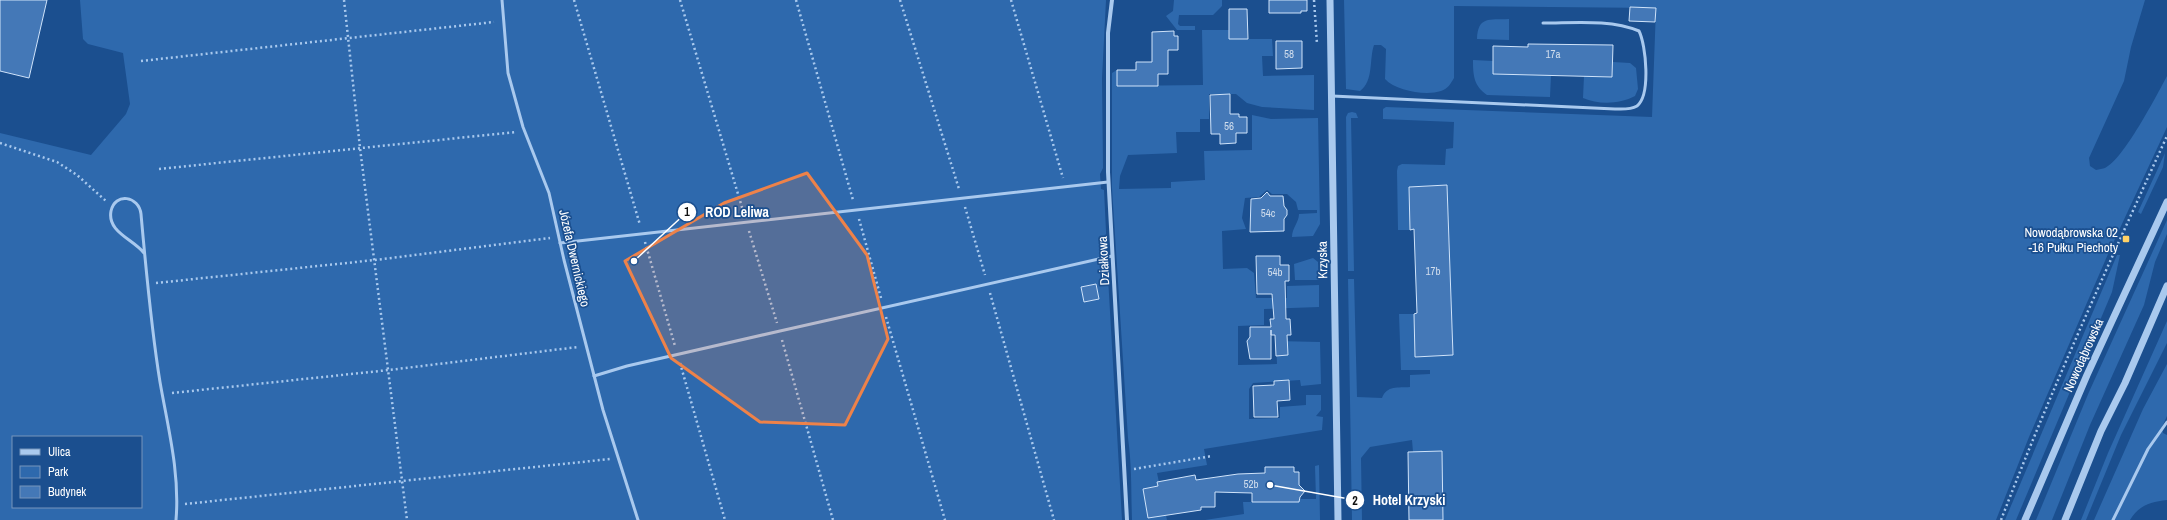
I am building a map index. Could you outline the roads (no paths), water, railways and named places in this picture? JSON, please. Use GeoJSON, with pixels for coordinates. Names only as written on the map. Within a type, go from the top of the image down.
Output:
{"type":"FeatureCollection","features":[{"type":"Feature","properties":{"kind":"street","name":"Działkowa"},"geometry":{"type":"LineString","coordinates":[[1112,0],[1108,33],[1108,182],[1127,520]]}},
{"type":"Feature","properties":{"kind":"street","name":"Krzyska"},"geometry":{"type":"LineString","coordinates":[[1330,0],[1338,520]]}},
{"type":"Feature","properties":{"kind":"street","name":"Nowodąbrowska"},"geometry":{"type":"LineString","coordinates":[[2025,520],[2084,382],[2167,202]]}},
{"type":"Feature","properties":{"kind":"street"},"geometry":{"type":"LineString","coordinates":[[2065,520],[2101,430],[2125,383],[2167,286]]}},
{"type":"Feature","properties":{"kind":"lane","name":"Józefa Dwernickiego"},"geometry":{"type":"LineString","coordinates":[[502,0],[505,19],[508,73],[522,127],[549,193],[558,235],[594,376],[638,520]]}},
{"type":"Feature","properties":{"kind":"lane"},"geometry":{"type":"LineString","coordinates":[[1332,96],[1616,110],[1631,109],[1638,105],[1642,99],[1645,80],[1644,42],[1639,31],[1627,26],[1611,24],[1543,23]]}},
{"type":"Feature","properties":{"kind":"lane"},"geometry":{"type":"LineString","coordinates":[[560,243],[642,232],[1108,182]]}},
{"type":"Feature","properties":{"kind":"lane"},"geometry":{"type":"LineString","coordinates":[[144,253],[137,245],[118,232],[112,225],[112,206],[119,200],[128,198],[135,201],[140,210],[147,285],[162,394],[175,461],[178,504],[176,520]]}},
{"type":"Feature","properties":{"kind":"lane"},"geometry":{"type":"LineString","coordinates":[[594,376],[677,354],[1112,256]]}},
{"type":"Feature","properties":{"kind":"lane"},"geometry":{"type":"LineString","coordinates":[[2113,520],[2148,449],[2167,422]]}},
{"type":"Feature","properties":{"kind":"place","name":"Nowodąbrowska 02 -16 Pułku Piechoty"},"geometry":{"type":"Point","coordinates":[2126,239]}},
{"type":"Feature","properties":{"kind":"place","name":"ROD Leliwa"},"geometry":{"type":"Point","coordinates":[634,261]}},
{"type":"Feature","properties":{"kind":"place","name":"Hotel Krzyski"},"geometry":{"type":"Point","coordinates":[1270,485]}}]}
